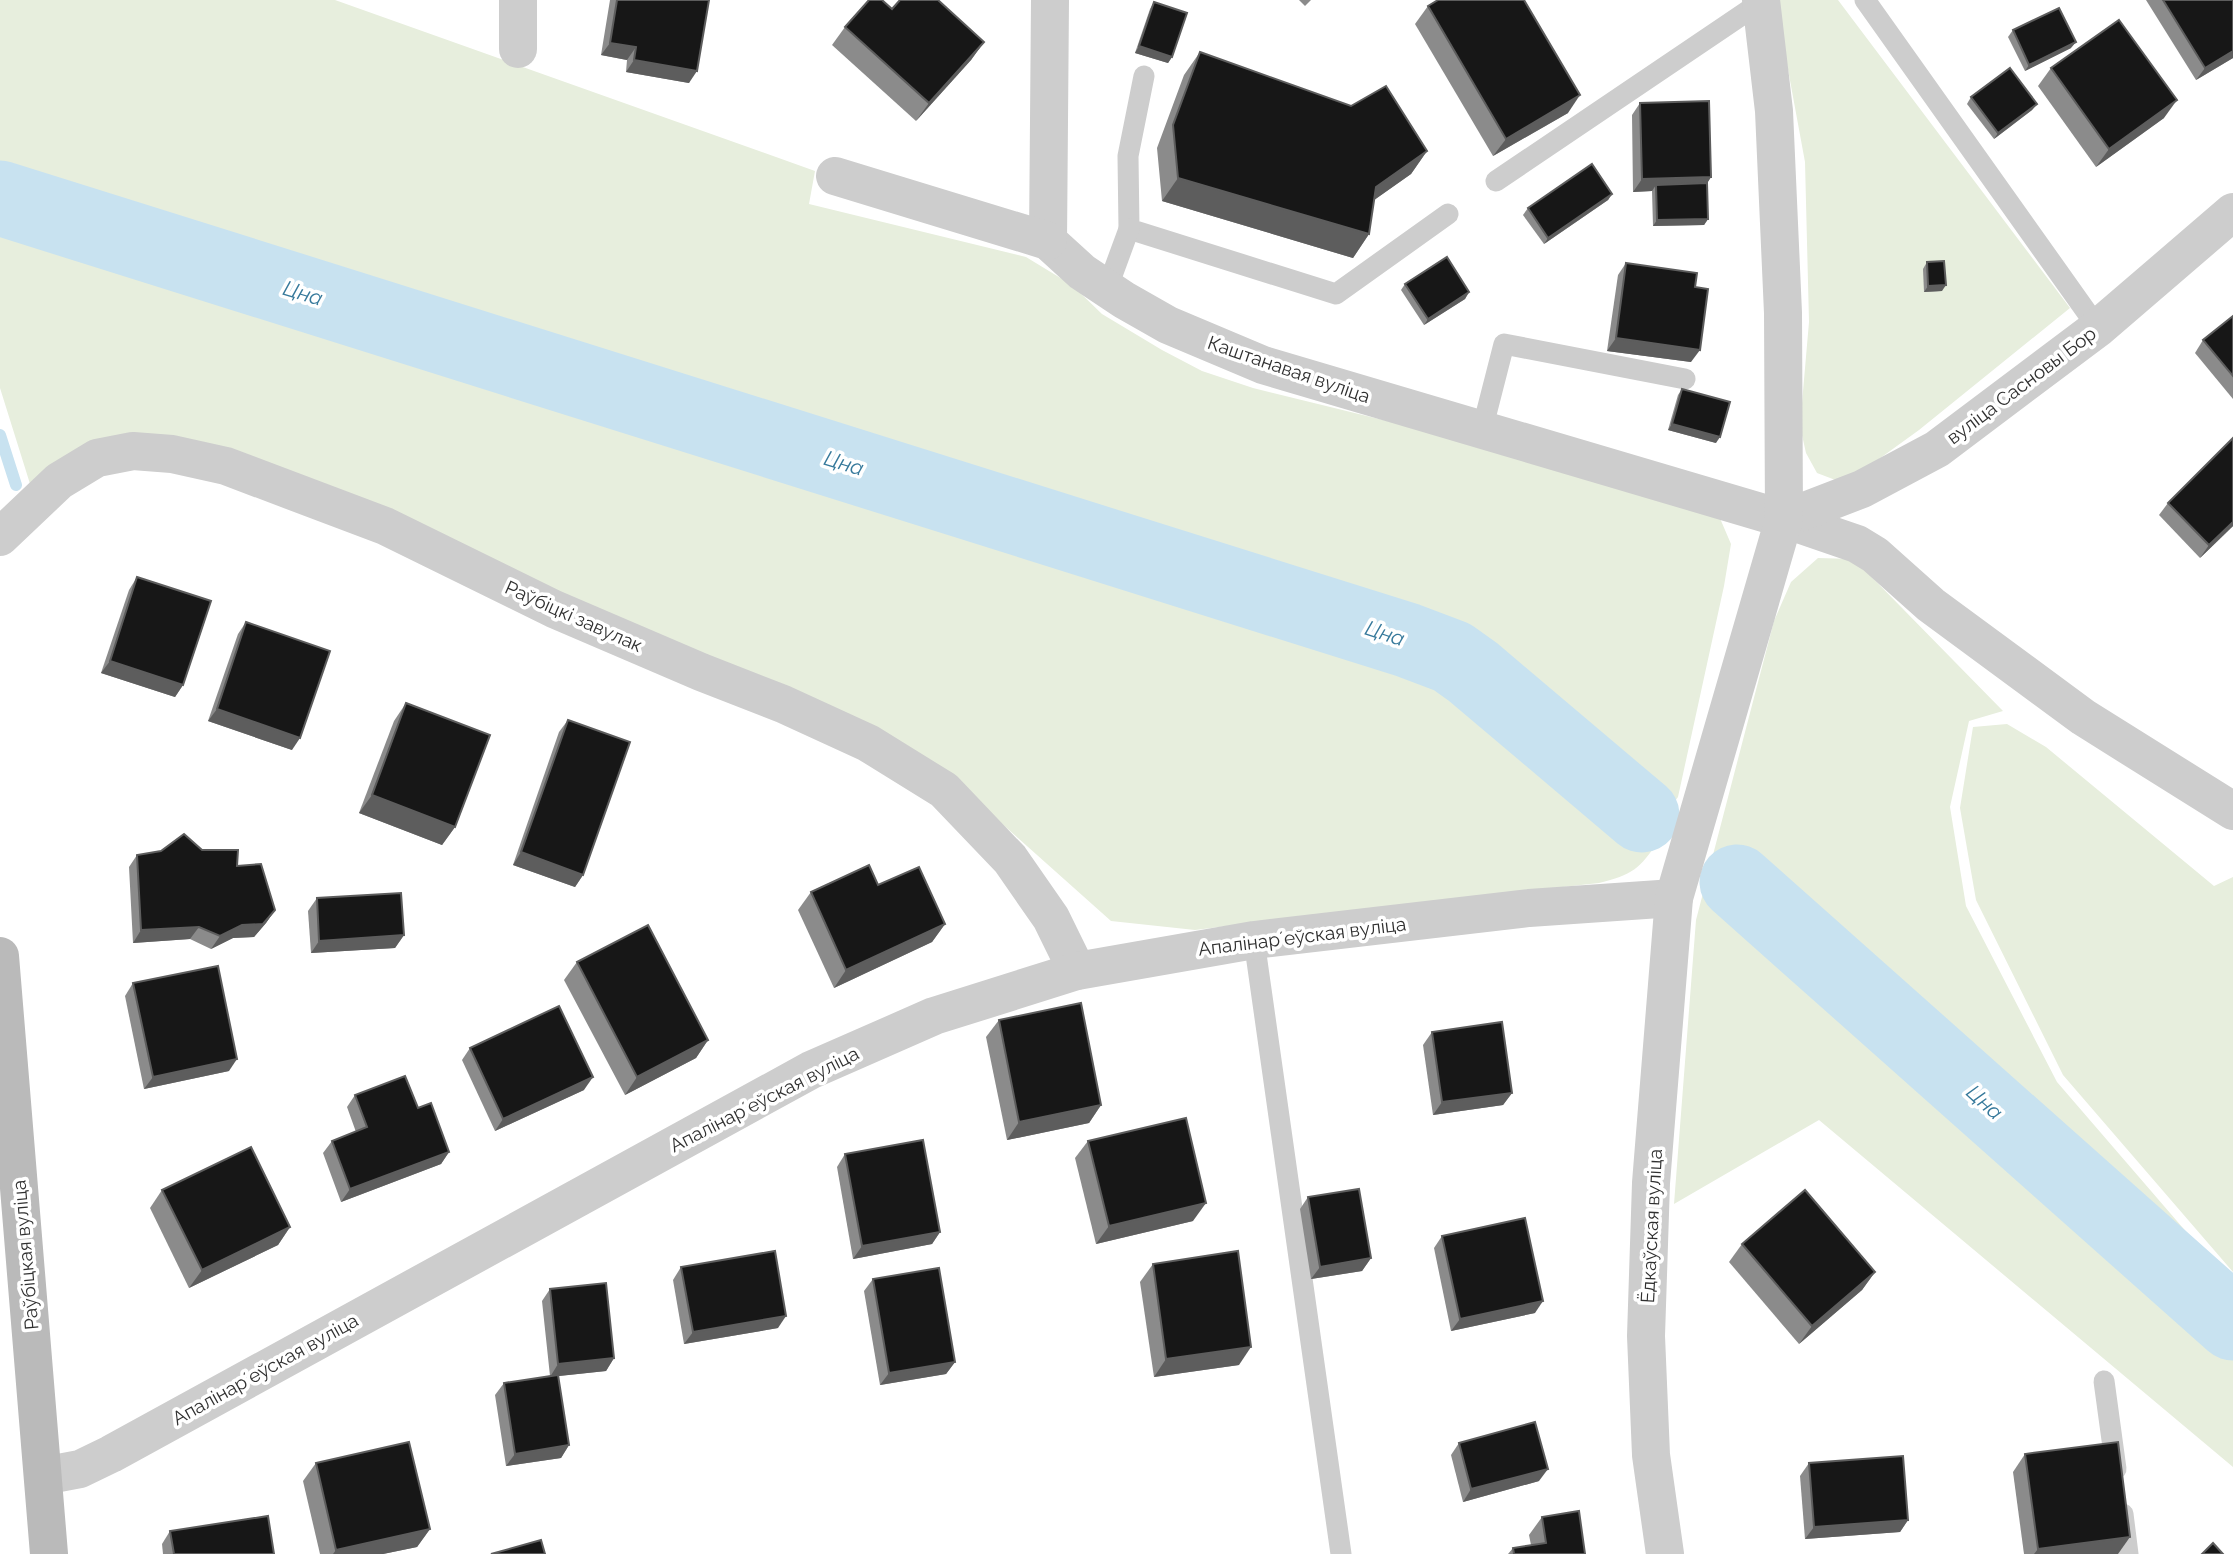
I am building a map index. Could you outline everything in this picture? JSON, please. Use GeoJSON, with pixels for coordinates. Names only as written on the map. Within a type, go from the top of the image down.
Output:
{"type":"FeatureCollection","features":[{"type":"Feature","properties":{"kind":"street"},"geometry":{"type":"LineString","coordinates":[[518,0],[518,50]]}},
{"type":"Feature","properties":{"kind":"street"},"geometry":{"type":"LineString","coordinates":[[835,176],[1048,241],[1050,0]]}},
{"type":"Feature","properties":{"kind":"street"},"geometry":{"type":"LineString","coordinates":[[1674,898],[1784,519],[1783,313],[1774,111],[1761,1]]}},
{"type":"Feature","properties":{"kind":"street","name":"вуліца Сасновы Бор"},"geometry":{"type":"LineString","coordinates":[[1784,519],[1862,489],[1937,449],[2098,328],[2233,212]]}},
{"type":"Feature","properties":{"kind":"street","name":"Каштанавая вуліца"},"geometry":{"type":"LineString","coordinates":[[1048,241],[1082,272],[1168,325],[1263,365],[1784,519]]}},
{"type":"Feature","properties":{"kind":"street","name":"Раўбіцкі завулак"},"geometry":{"type":"LineString","coordinates":[[0,537],[59,481],[97,458],[133,451],[172,454],[226,466],[385,526],[555,609],[869,743],[944,790],[1010,859],[1051,918],[1077,971]]}},
{"type":"Feature","properties":{"kind":"street"},"geometry":{"type":"LineString","coordinates":[[1784,519],[1857,544],[1875,555],[1931,606],[2083,717],[2233,811]]}},
{"type":"Feature","properties":{"kind":"street","name":"Апалінарʼеўская вуліца"},"geometry":{"type":"LineString","coordinates":[[43,1476],[80,1469],[111,1454],[811,1070],[934,1016],[1077,971],[1254,940],[1529,908],[1674,898]]}},
{"type":"Feature","properties":{"kind":"street","name":"Ёдкаўская вуліца"},"geometry":{"type":"LineString","coordinates":[[1665,1554],[1651,1455],[1646,1336],[1651,1183],[1674,898]]}},
{"type":"Feature","properties":{"kind":"street","name":"Раўбіцкая вуліца"},"geometry":{"type":"LineString","coordinates":[[0,956],[49,1554]]}},
{"type":"Feature","properties":{"kind":"lane"},"geometry":{"type":"LineString","coordinates":[[1865,0],[2098,328]]}},
{"type":"Feature","properties":{"kind":"lane"},"geometry":{"type":"LineString","coordinates":[[1496,181],[1761,1]]}},
{"type":"Feature","properties":{"kind":"lane"},"geometry":{"type":"LineString","coordinates":[[1107,289],[1129,229],[1128,156],[1144,76]]}},
{"type":"Feature","properties":{"kind":"lane"},"geometry":{"type":"LineString","coordinates":[[1129,229],[1336,294],[1448,214]]}},
{"type":"Feature","properties":{"kind":"lane"},"geometry":{"type":"LineString","coordinates":[[1482,430],[1504,344],[1685,379]]}},
{"type":"Feature","properties":{"kind":"lane"},"geometry":{"type":"LineString","coordinates":[[1254,940],[1342,1554]]}},
{"type":"Feature","properties":{"kind":"lane"},"geometry":{"type":"LineString","coordinates":[[2104,1381],[2128,1554]]}},
{"type":"Feature","properties":{"kind":"green space"},"geometry":{"type":"Polygon","coordinates":[[[0,0],[335,0],[815,171],[809,204],[1026,257],[1072,285],[1102,314],[1202,371],[1253,388],[1702,498],[1719,516],[1731,544],[1678,797],[1663,817],[1467,645],[0,169],[0,0]]]}},
{"type":"Feature","properties":{"kind":"green space"},"geometry":{"type":"Polygon","coordinates":[[[1779,0],[1838,0],[2070,308],[1919,430],[1861,472],[1838,481],[1817,473],[1806,453],[1800,426],[1809,322],[1805,162],[1780,26],[1779,0]]]}},
{"type":"Feature","properties":{"kind":"green space"},"geometry":{"type":"Polygon","coordinates":[[[0,212],[1442,666],[1472,687],[1659,840],[1634,869],[1620,877],[1599,883],[1195,930],[1111,921],[943,771],[230,453],[31,487],[0,388],[0,212]]]}},
{"type":"Feature","properties":{"kind":"green space"},"geometry":{"type":"Polygon","coordinates":[[[1818,558],[1854,559],[2003,711],[1969,721],[1950,807],[1966,906],[2057,1082],[2233,1286],[2233,1467],[1819,1120],[1674,1204],[1696,920],[1774,621],[1791,582],[1818,558]]]}},
{"type":"Feature","properties":{"kind":"green space"},"geometry":{"type":"Polygon","coordinates":[[[2007,724],[2046,747],[2214,886],[2233,877],[2233,1272],[2063,1075],[1976,900],[1960,808],[1973,727],[2007,724]]]}},
{"type":"Feature","properties":{"kind":"building"},"geometry":{"type":"Polygon","coordinates":[[[617,0],[709,0],[697,71],[634,60],[636,47],[610,43],[617,0]]]}},
{"type":"Feature","properties":{"kind":"building"},"geometry":{"type":"Polygon","coordinates":[[[869,0],[882,0],[892,9],[900,0],[938,0],[984,42],[929,103],[845,27],[869,0]]]}},
{"type":"Feature","properties":{"kind":"building"},"geometry":{"type":"Polygon","coordinates":[[[1438,0],[1524,0],[1580,95],[1506,139],[1428,6],[1438,0]]]}},
{"type":"Feature","properties":{"kind":"building"},"geometry":{"type":"Polygon","coordinates":[[[2163,0],[2233,0],[2233,51],[2205,68],[2163,0]]]}},
{"type":"Feature","properties":{"kind":"building"},"geometry":{"type":"Polygon","coordinates":[[[1154,2],[1187,13],[1172,57],[1139,46],[1154,2]]]}},
{"type":"Feature","properties":{"kind":"building"},"geometry":{"type":"Polygon","coordinates":[[[2059,8],[2076,42],[2029,65],[2013,30],[2059,8]]]}},
{"type":"Feature","properties":{"kind":"building"},"geometry":{"type":"Polygon","coordinates":[[[2119,20],[2177,100],[2109,149],[2051,68],[2119,20]]]}},
{"type":"Feature","properties":{"kind":"building"},"geometry":{"type":"Polygon","coordinates":[[[1200,52],[1351,106],[1386,86],[1427,151],[1376,187],[1369,234],[1178,178],[1173,125],[1200,52]]]}},
{"type":"Feature","properties":{"kind":"building"},"geometry":{"type":"Polygon","coordinates":[[[2010,68],[2037,104],[1998,133],[1971,97],[2010,68]]]}},
{"type":"Feature","properties":{"kind":"building"},"geometry":{"type":"Polygon","coordinates":[[[1709,101],[1711,177],[1642,179],[1640,103],[1709,101]]]}},
{"type":"Feature","properties":{"kind":"building"},"geometry":{"type":"Polygon","coordinates":[[[1592,164],[1612,194],[1548,238],[1528,208],[1592,164]]]}},
{"type":"Feature","properties":{"kind":"building"},"geometry":{"type":"Polygon","coordinates":[[[1707,183],[1708,219],[1657,220],[1656,185],[1707,183]]]}},
{"type":"Feature","properties":{"kind":"building"},"geometry":{"type":"Polygon","coordinates":[[[1447,257],[1469,292],[1428,319],[1405,284],[1447,257]]]}},
{"type":"Feature","properties":{"kind":"building"},"geometry":{"type":"Polygon","coordinates":[[[1944,261],[1946,285],[1928,286],[1927,262],[1944,261]]]}},
{"type":"Feature","properties":{"kind":"building"},"geometry":{"type":"Polygon","coordinates":[[[1626,263],[1697,273],[1695,287],[1708,289],[1700,350],[1616,338],[1626,263]]]}},
{"type":"Feature","properties":{"kind":"building"},"geometry":{"type":"Polygon","coordinates":[[[2233,316],[2233,376],[2203,340],[2233,316]]]}},
{"type":"Feature","properties":{"kind":"building"},"geometry":{"type":"Polygon","coordinates":[[[1682,389],[1730,402],[1720,437],[1672,424],[1682,389]]]}},
{"type":"Feature","properties":{"kind":"building"},"geometry":{"type":"Polygon","coordinates":[[[2233,438],[2233,522],[2209,545],[2168,503],[2233,438]]]}},
{"type":"Feature","properties":{"kind":"building"},"geometry":{"type":"Polygon","coordinates":[[[137,577],[211,601],[183,685],[110,661],[137,577]]]}},
{"type":"Feature","properties":{"kind":"building"},"geometry":{"type":"Polygon","coordinates":[[[246,622],[330,651],[300,738],[217,709],[246,622]]]}},
{"type":"Feature","properties":{"kind":"building"},"geometry":{"type":"Polygon","coordinates":[[[406,703],[490,735],[455,827],[372,795],[406,703]]]}},
{"type":"Feature","properties":{"kind":"building"},"geometry":{"type":"Polygon","coordinates":[[[568,720],[630,742],[583,875],[521,852],[568,720]]]}},
{"type":"Feature","properties":{"kind":"building"},"geometry":{"type":"Polygon","coordinates":[[[184,834],[202,850],[238,850],[237,866],[261,864],[275,910],[263,924],[242,925],[220,936],[199,927],[141,930],[137,855],[161,851],[184,834]]]}},
{"type":"Feature","properties":{"kind":"building"},"geometry":{"type":"Polygon","coordinates":[[[869,865],[878,885],[919,867],[945,924],[846,970],[811,892],[869,865]]]}},
{"type":"Feature","properties":{"kind":"building"},"geometry":{"type":"Polygon","coordinates":[[[401,893],[404,935],[319,941],[317,898],[401,893]]]}},
{"type":"Feature","properties":{"kind":"building"},"geometry":{"type":"Polygon","coordinates":[[[648,925],[708,1040],[637,1077],[577,962],[648,925]]]}},
{"type":"Feature","properties":{"kind":"building"},"geometry":{"type":"Polygon","coordinates":[[[218,966],[237,1059],[153,1077],[133,983],[218,966]]]}},
{"type":"Feature","properties":{"kind":"building"},"geometry":{"type":"Polygon","coordinates":[[[1081,1003],[1101,1105],[1019,1122],[999,1020],[1081,1003]]]}},
{"type":"Feature","properties":{"kind":"building"},"geometry":{"type":"Polygon","coordinates":[[[559,1006],[593,1077],[503,1119],[470,1048],[559,1006]]]}},
{"type":"Feature","properties":{"kind":"building"},"geometry":{"type":"Polygon","coordinates":[[[1502,1022],[1512,1093],[1442,1102],[1432,1032],[1502,1022]]]}},
{"type":"Feature","properties":{"kind":"building"},"geometry":{"type":"Polygon","coordinates":[[[405,1076],[418,1108],[431,1103],[449,1152],[350,1189],[332,1141],[367,1127],[355,1095],[405,1076]]]}},
{"type":"Feature","properties":{"kind":"building"},"geometry":{"type":"Polygon","coordinates":[[[1186,1118],[1206,1203],[1109,1226],[1088,1141],[1186,1118]]]}},
{"type":"Feature","properties":{"kind":"building"},"geometry":{"type":"Polygon","coordinates":[[[923,1140],[940,1232],[862,1246],[845,1154],[923,1140]]]}},
{"type":"Feature","properties":{"kind":"building"},"geometry":{"type":"Polygon","coordinates":[[[251,1147],[290,1227],[202,1270],[162,1190],[251,1147]]]}},
{"type":"Feature","properties":{"kind":"building"},"geometry":{"type":"Polygon","coordinates":[[[1359,1189],[1371,1258],[1320,1267],[1308,1197],[1359,1189]]]}},
{"type":"Feature","properties":{"kind":"building"},"geometry":{"type":"Polygon","coordinates":[[[1805,1190],[1875,1272],[1812,1326],[1742,1244],[1805,1190]]]}},
{"type":"Feature","properties":{"kind":"building"},"geometry":{"type":"Polygon","coordinates":[[[1525,1218],[1543,1301],[1460,1319],[1442,1236],[1525,1218]]]}},
{"type":"Feature","properties":{"kind":"building"},"geometry":{"type":"Polygon","coordinates":[[[775,1251],[786,1316],[693,1332],[681,1267],[775,1251]]]}},
{"type":"Feature","properties":{"kind":"building"},"geometry":{"type":"Polygon","coordinates":[[[1238,1251],[1251,1347],[1166,1359],[1153,1264],[1238,1251]]]}},
{"type":"Feature","properties":{"kind":"building"},"geometry":{"type":"Polygon","coordinates":[[[939,1268],[955,1362],[889,1373],[873,1279],[939,1268]]]}},
{"type":"Feature","properties":{"kind":"building"},"geometry":{"type":"Polygon","coordinates":[[[606,1283],[614,1358],[558,1364],[550,1289],[606,1283]]]}},
{"type":"Feature","properties":{"kind":"building"},"geometry":{"type":"Polygon","coordinates":[[[558,1375],[569,1445],[515,1454],[504,1383],[558,1375]]]}},
{"type":"Feature","properties":{"kind":"building"},"geometry":{"type":"Polygon","coordinates":[[[1535,1422],[1548,1469],[1471,1489],[1459,1443],[1535,1422]]]}},
{"type":"Feature","properties":{"kind":"building"},"geometry":{"type":"Polygon","coordinates":[[[409,1442],[430,1529],[336,1550],[316,1463],[409,1442]]]}},
{"type":"Feature","properties":{"kind":"building"},"geometry":{"type":"Polygon","coordinates":[[[2118,1442],[2130,1537],[2038,1549],[2025,1454],[2118,1442]]]}},
{"type":"Feature","properties":{"kind":"building"},"geometry":{"type":"Polygon","coordinates":[[[1903,1456],[1908,1520],[1814,1527],[1809,1463],[1903,1456]]]}},
{"type":"Feature","properties":{"kind":"building"},"geometry":{"type":"Polygon","coordinates":[[[1579,1511],[1585,1554],[1514,1554],[1513,1548],[1546,1543],[1542,1517],[1579,1511]]]}},
{"type":"Feature","properties":{"kind":"building"},"geometry":{"type":"Polygon","coordinates":[[[268,1516],[274,1554],[174,1554],[170,1531],[268,1516]]]}},
{"type":"Feature","properties":{"kind":"building"},"geometry":{"type":"Polygon","coordinates":[[[541,1540],[545,1554],[491,1554],[541,1540]]]}},
{"type":"Feature","properties":{"kind":"building"},"geometry":{"type":"Polygon","coordinates":[[[2213,1543],[2223,1554],[2202,1554],[2213,1543]]]}},
{"type":"Feature","properties":{"kind":"waterway","name":"Цна"},"geometry":{"type":"LineString","coordinates":[[0,198],[1407,640],[1452,657],[1473,672],[1642,815]]}},
{"type":"Feature","properties":{"kind":"waterway"},"geometry":{"type":"LineString","coordinates":[[0,435],[16,485]]}},
{"type":"Feature","properties":{"kind":"waterway","name":"Цна"},"geometry":{"type":"LineString","coordinates":[[1737,882],[2233,1323]]}}]}
